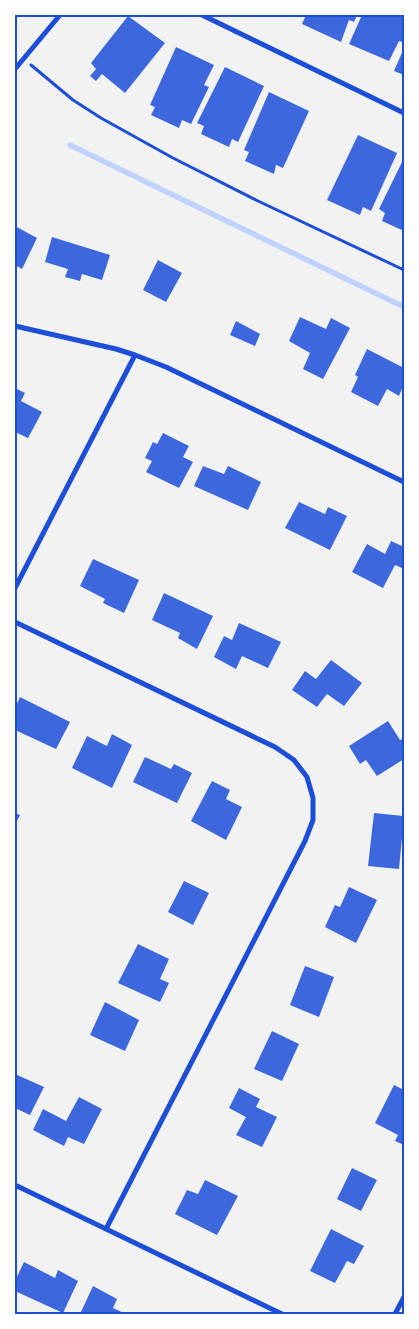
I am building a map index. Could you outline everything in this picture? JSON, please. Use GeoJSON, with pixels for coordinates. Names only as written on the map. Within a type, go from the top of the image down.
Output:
{"type":"FeatureCollection","features":[{"type":"Feature","properties":{"kind":"street"},"geometry":{"type":"LineString","coordinates":[[15,69],[60,15]]}},
{"type":"Feature","properties":{"kind":"street"},"geometry":{"type":"LineString","coordinates":[[202,15],[404,113]]}},
{"type":"Feature","properties":{"kind":"street"},"geometry":{"type":"LineString","coordinates":[[15,326],[88,342],[135,355],[166,367],[404,482]]}},
{"type":"Feature","properties":{"kind":"street"},"geometry":{"type":"LineString","coordinates":[[15,588],[135,355]]}},
{"type":"Feature","properties":{"kind":"street"},"geometry":{"type":"LineString","coordinates":[[15,622],[275,747],[294,760],[307,777],[313,798],[313,820],[305,841],[106,1229]]}},
{"type":"Feature","properties":{"kind":"street"},"geometry":{"type":"LineString","coordinates":[[15,1185],[282,1314]]}},
{"type":"Feature","properties":{"kind":"street"},"geometry":{"type":"LineString","coordinates":[[395,1314],[404,1297]]}},
{"type":"Feature","properties":{"kind":"path"},"geometry":{"type":"LineString","coordinates":[[24,59],[73,100],[101,118],[173,158],[258,201],[404,270]]}},
{"type":"Feature","properties":{"kind":"building"},"geometry":{"type":"Polygon","coordinates":[[[306,15],[357,15],[354,22],[349,20],[341,42],[302,24],[306,15]]]}},
{"type":"Feature","properties":{"kind":"building"},"geometry":{"type":"Polygon","coordinates":[[[362,15],[404,15],[404,38],[402,42],[399,41],[389,61],[349,44],[362,15]]]}},
{"type":"Feature","properties":{"kind":"building"},"geometry":{"type":"Polygon","coordinates":[[[128,16],[165,43],[125,93],[102,74],[96,81],[90,76],[96,69],[91,63],[128,16]]]}},
{"type":"Feature","properties":{"kind":"building"},"geometry":{"type":"Polygon","coordinates":[[[176,47],[214,65],[204,85],[209,87],[191,124],[182,120],[179,128],[151,115],[155,107],[150,105],[176,47]]]}},
{"type":"Feature","properties":{"kind":"building"},"geometry":{"type":"Polygon","coordinates":[[[404,48],[404,75],[394,71],[404,48]]]}},
{"type":"Feature","properties":{"kind":"building"},"geometry":{"type":"Polygon","coordinates":[[[225,67],[264,86],[238,142],[232,139],[229,147],[201,134],[204,126],[197,123],[225,67]]]}},
{"type":"Feature","properties":{"kind":"building"},"geometry":{"type":"Polygon","coordinates":[[[269,92],[309,111],[283,168],[276,165],[274,174],[245,161],[249,152],[244,150],[269,92]]]}},
{"type":"Feature","properties":{"kind":"building"},"geometry":{"type":"Polygon","coordinates":[[[358,135],[397,153],[371,211],[363,207],[360,215],[327,200],[358,135]]]}},
{"type":"Feature","properties":{"kind":"building"},"geometry":{"type":"Polygon","coordinates":[[[404,158],[404,231],[382,221],[385,213],[379,209],[404,158]]]}},
{"type":"Feature","properties":{"kind":"building"},"geometry":{"type":"Polygon","coordinates":[[[15,226],[37,238],[22,269],[15,265],[15,226]]]}},
{"type":"Feature","properties":{"kind":"building"},"geometry":{"type":"Polygon","coordinates":[[[52,237],[110,255],[102,280],[82,274],[80,281],[65,277],[68,269],[45,262],[52,237]]]}},
{"type":"Feature","properties":{"kind":"building"},"geometry":{"type":"Polygon","coordinates":[[[158,260],[182,273],[166,302],[143,290],[158,260]]]}},
{"type":"Feature","properties":{"kind":"building"},"geometry":{"type":"Polygon","coordinates":[[[300,317],[326,329],[331,318],[350,328],[323,379],[303,369],[310,353],[289,341],[300,317]]]}},
{"type":"Feature","properties":{"kind":"building"},"geometry":{"type":"Polygon","coordinates":[[[236,321],[260,334],[255,346],[230,335],[236,321]]]}},
{"type":"Feature","properties":{"kind":"building"},"geometry":{"type":"Polygon","coordinates":[[[367,349],[404,368],[404,384],[399,396],[387,389],[378,406],[351,392],[358,377],[355,375],[367,349]]]}},
{"type":"Feature","properties":{"kind":"building"},"geometry":{"type":"Polygon","coordinates":[[[15,388],[25,393],[21,401],[42,412],[28,438],[15,432],[15,388]]]}},
{"type":"Feature","properties":{"kind":"building"},"geometry":{"type":"Polygon","coordinates":[[[163,433],[189,446],[183,457],[193,462],[179,488],[146,472],[152,461],[145,458],[153,442],[157,444],[163,433]]]}},
{"type":"Feature","properties":{"kind":"building"},"geometry":{"type":"Polygon","coordinates":[[[203,466],[224,474],[228,466],[261,482],[248,510],[194,486],[203,466]]]}},
{"type":"Feature","properties":{"kind":"building"},"geometry":{"type":"Polygon","coordinates":[[[299,502],[325,514],[328,507],[347,516],[330,550],[285,528],[299,502]]]}},
{"type":"Feature","properties":{"kind":"building"},"geometry":{"type":"Polygon","coordinates":[[[391,541],[404,547],[404,569],[395,565],[383,588],[352,572],[367,544],[385,554],[391,541]]]}},
{"type":"Feature","properties":{"kind":"building"},"geometry":{"type":"Polygon","coordinates":[[[93,559],[139,580],[124,613],[103,603],[105,599],[80,586],[93,559]]]}},
{"type":"Feature","properties":{"kind":"building"},"geometry":{"type":"Polygon","coordinates":[[[164,593],[213,616],[197,649],[178,638],[180,633],[152,620],[164,593]]]}},
{"type":"Feature","properties":{"kind":"building"},"geometry":{"type":"Polygon","coordinates":[[[239,623],[281,642],[268,668],[242,656],[236,669],[214,657],[224,636],[232,640],[239,623]]]}},
{"type":"Feature","properties":{"kind":"building"},"geometry":{"type":"Polygon","coordinates":[[[331,660],[362,683],[344,706],[327,694],[317,707],[292,690],[305,671],[316,679],[331,660]]]}},
{"type":"Feature","properties":{"kind":"building"},"geometry":{"type":"Polygon","coordinates":[[[20,697],[70,722],[56,749],[15,730],[15,708],[20,697]]]}},
{"type":"Feature","properties":{"kind":"building"},"geometry":{"type":"Polygon","coordinates":[[[388,721],[400,740],[404,738],[404,759],[377,776],[366,760],[360,764],[349,746],[388,721]]]}},
{"type":"Feature","properties":{"kind":"building"},"geometry":{"type":"Polygon","coordinates":[[[112,734],[132,745],[112,788],[72,768],[87,736],[107,746],[112,734]]]}},
{"type":"Feature","properties":{"kind":"building"},"geometry":{"type":"Polygon","coordinates":[[[145,757],[171,769],[174,764],[192,773],[177,803],[133,782],[145,757]]]}},
{"type":"Feature","properties":{"kind":"building"},"geometry":{"type":"Polygon","coordinates":[[[212,781],[230,790],[226,799],[242,807],[226,840],[191,821],[212,781]]]}},
{"type":"Feature","properties":{"kind":"building"},"geometry":{"type":"Polygon","coordinates":[[[15,813],[20,815],[15,825],[15,813]]]}},
{"type":"Feature","properties":{"kind":"building"},"geometry":{"type":"Polygon","coordinates":[[[374,813],[404,816],[399,869],[368,866],[374,813]]]}},
{"type":"Feature","properties":{"kind":"building"},"geometry":{"type":"Polygon","coordinates":[[[184,881],[209,893],[193,925],[168,912],[184,881]]]}},
{"type":"Feature","properties":{"kind":"building"},"geometry":{"type":"Polygon","coordinates":[[[349,887],[377,900],[356,943],[325,927],[335,905],[340,907],[349,887]]]}},
{"type":"Feature","properties":{"kind":"building"},"geometry":{"type":"Polygon","coordinates":[[[138,944],[169,959],[160,979],[169,983],[160,1002],[118,983],[138,944]]]}},
{"type":"Feature","properties":{"kind":"building"},"geometry":{"type":"Polygon","coordinates":[[[305,966],[334,977],[319,1017],[290,1005],[305,966]]]}},
{"type":"Feature","properties":{"kind":"building"},"geometry":{"type":"Polygon","coordinates":[[[105,1002],[139,1020],[125,1051],[90,1035],[105,1002]]]}},
{"type":"Feature","properties":{"kind":"building"},"geometry":{"type":"Polygon","coordinates":[[[272,1031],[299,1044],[282,1081],[254,1069],[272,1031]]]}},
{"type":"Feature","properties":{"kind":"building"},"geometry":{"type":"Polygon","coordinates":[[[15,1074],[44,1087],[30,1115],[15,1108],[15,1074]]]}},
{"type":"Feature","properties":{"kind":"building"},"geometry":{"type":"Polygon","coordinates":[[[394,1085],[404,1090],[404,1145],[395,1141],[398,1135],[375,1123],[394,1085]]]}},
{"type":"Feature","properties":{"kind":"building"},"geometry":{"type":"Polygon","coordinates":[[[239,1088],[260,1099],[256,1107],[277,1117],[262,1147],[236,1135],[246,1117],[229,1108],[239,1088]]]}},
{"type":"Feature","properties":{"kind":"building"},"geometry":{"type":"Polygon","coordinates":[[[79,1097],[102,1109],[84,1144],[68,1137],[64,1146],[33,1130],[43,1109],[66,1121],[79,1097]]]}},
{"type":"Feature","properties":{"kind":"building"},"geometry":{"type":"Polygon","coordinates":[[[352,1168],[377,1180],[361,1211],[337,1199],[352,1168]]]}},
{"type":"Feature","properties":{"kind":"building"},"geometry":{"type":"Polygon","coordinates":[[[205,1180],[238,1196],[217,1235],[175,1214],[187,1190],[198,1194],[205,1180]]]}},
{"type":"Feature","properties":{"kind":"building"},"geometry":{"type":"Polygon","coordinates":[[[331,1229],[364,1246],[354,1264],[347,1261],[335,1283],[310,1271],[331,1229]]]}},
{"type":"Feature","properties":{"kind":"building"},"geometry":{"type":"Polygon","coordinates":[[[24,1262],[55,1278],[58,1270],[78,1281],[63,1313],[15,1291],[15,1281],[24,1262]]]}},
{"type":"Feature","properties":{"kind":"building"},"geometry":{"type":"Polygon","coordinates":[[[93,1286],[117,1299],[113,1308],[126,1314],[80,1314],[93,1286]]]}},
{"type":"Feature","properties":{"kind":"waterway"},"geometry":{"type":"LineString","coordinates":[[70,145],[404,307]]}}]}
